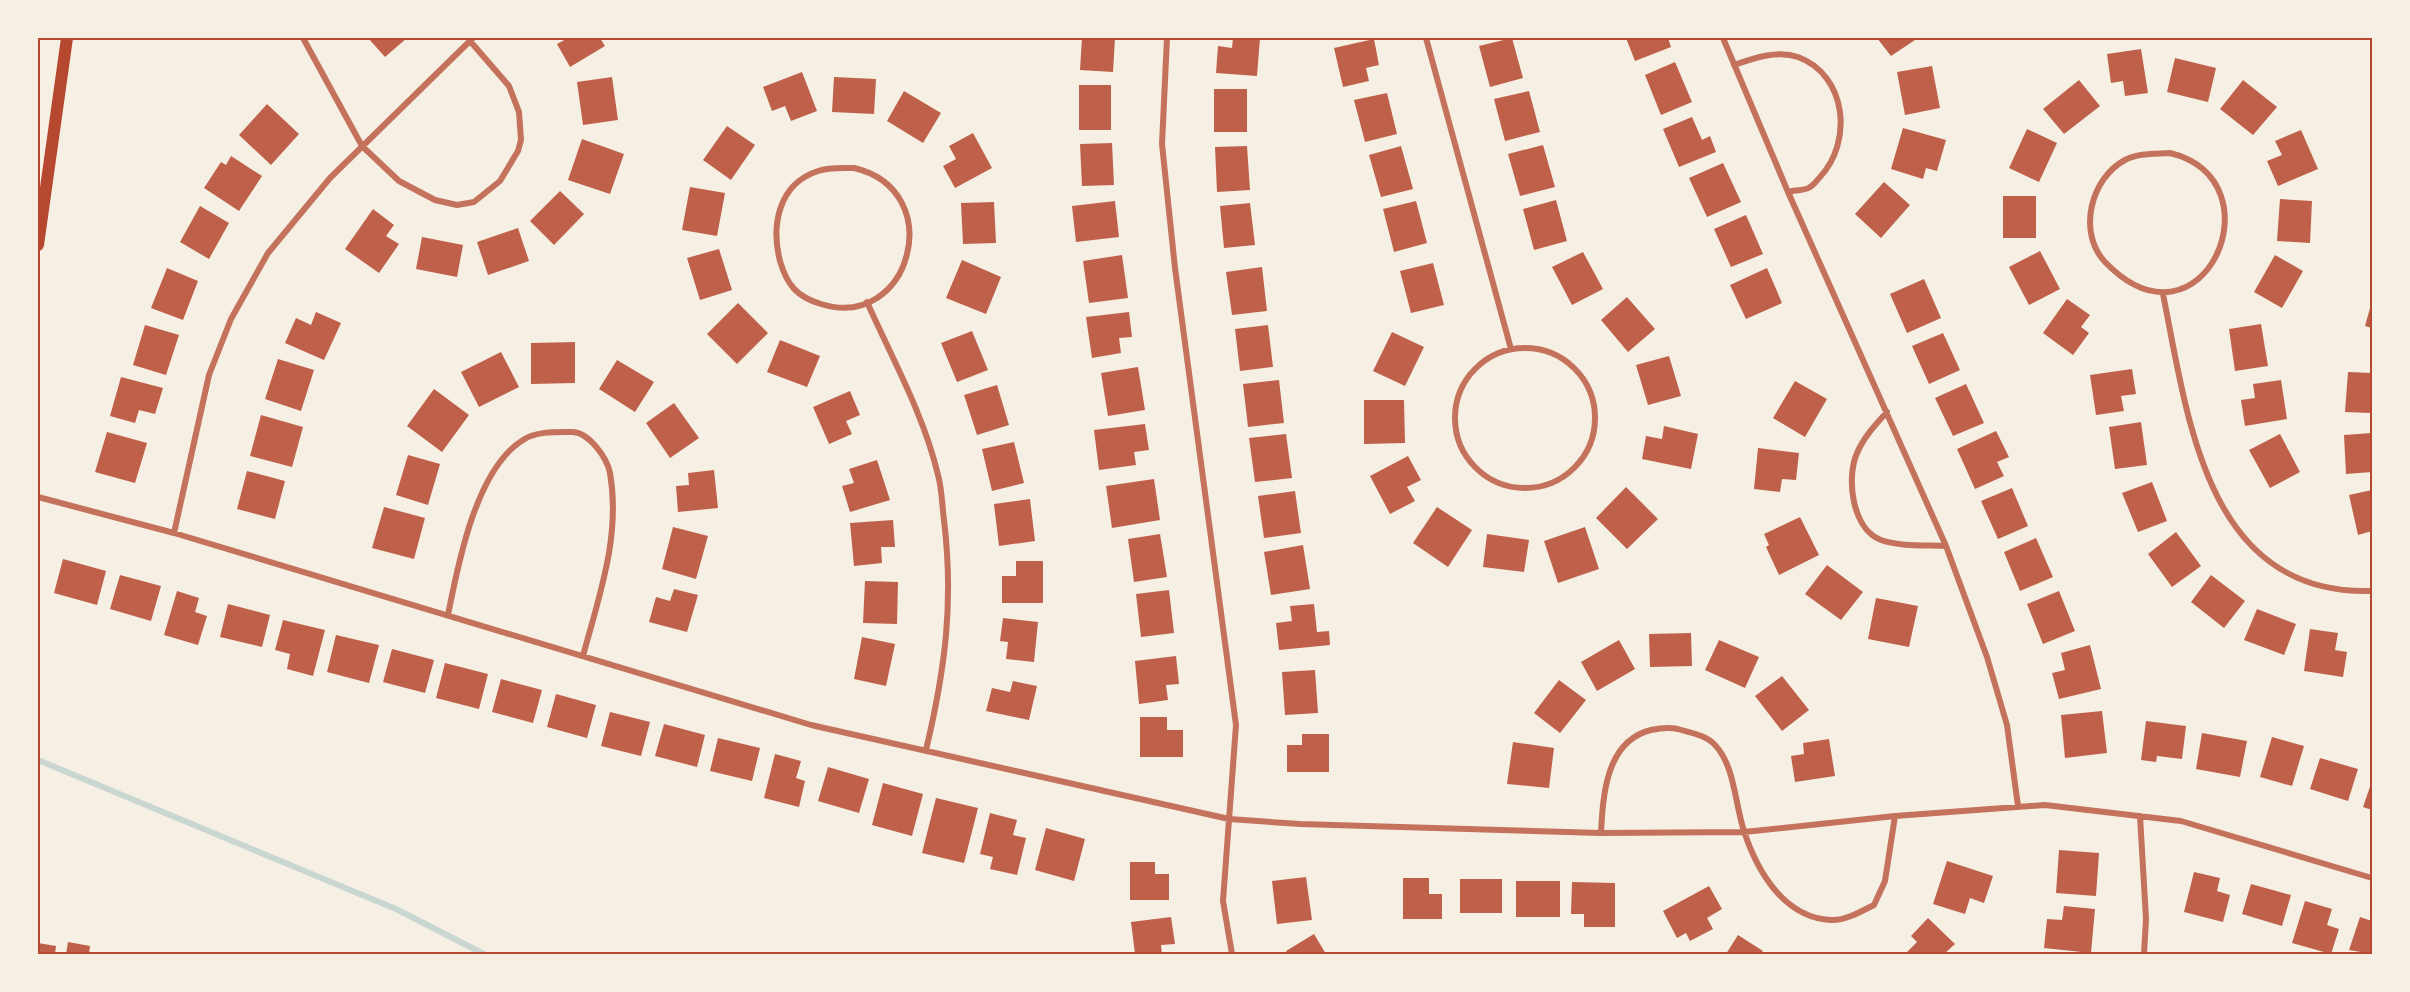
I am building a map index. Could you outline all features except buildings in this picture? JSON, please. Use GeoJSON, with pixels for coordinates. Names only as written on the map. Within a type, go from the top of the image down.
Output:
{"type":"FeatureCollection","features":[{"type":"Feature","properties":{"kind":"main road"},"geometry":{"type":"LineString","coordinates":[[38,244],[67,38]]}},
{"type":"Feature","properties":{"kind":"street"},"geometry":{"type":"LineString","coordinates":[[174,533],[209,375],[231,319],[268,253],[330,178],[362,146],[471,39],[509,86],[519,112],[521,140],[518,151],[500,181],[474,202],[457,205],[435,200],[399,181],[362,146],[303,38]]}},
{"type":"Feature","properties":{"kind":"street"},"geometry":{"type":"LineString","coordinates":[[1167,38],[1162,144],[1175,268],[1236,725],[1223,900],[1232,954]]}},
{"type":"Feature","properties":{"kind":"street"},"geometry":{"type":"LineString","coordinates":[[1426,38],[1511,349]]}},
{"type":"Feature","properties":{"kind":"street"},"geometry":{"type":"LineString","coordinates":[[1723,38],[1788,192],[1946,546],[1987,657],[2007,725],[2018,806]]}},
{"type":"Feature","properties":{"kind":"street"},"geometry":{"type":"LineString","coordinates":[[1734,65],[1762,55],[1796,57],[1813,65],[1832,84],[1841,116],[1836,153],[1829,168],[1810,188],[1788,192]]}},
{"type":"Feature","properties":{"kind":"street"},"geometry":{"type":"LineString","coordinates":[[2170,153],[2187,157],[2213,178],[2221,200],[2224,241],[2212,267],[2193,283],[2163,294],[2136,286],[2104,261],[2094,246],[2090,212],[2095,192],[2102,180],[2124,160],[2139,155],[2170,153]]}},
{"type":"Feature","properties":{"kind":"street"},"geometry":{"type":"LineString","coordinates":[[854,168],[872,172],[897,192],[904,206],[908,255],[897,281],[878,297],[867,302],[848,308],[833,308],[810,301],[791,289],[786,280],[775,242],[780,206],[786,194],[809,175],[820,170],[854,168]]}},
{"type":"Feature","properties":{"kind":"street"},"geometry":{"type":"LineString","coordinates":[[2163,294],[2188,421],[2211,486],[2238,531],[2262,558],[2323,588],[2373,591]]}},
{"type":"Feature","properties":{"kind":"street"},"geometry":{"type":"LineString","coordinates":[[867,302],[911,399],[938,475],[948,553],[948,638],[941,686],[926,750]]}},
{"type":"Feature","properties":{"kind":"street"},"geometry":{"type":"LineString","coordinates":[[1535,348],[1558,356],[1578,371],[1591,391],[1596,415],[1593,439],[1582,460],[1563,477],[1541,486],[1516,488],[1495,481],[1478,469],[1464,452],[1456,432],[1456,410],[1461,389],[1473,371],[1490,357],[1511,349],[1535,348]]}},
{"type":"Feature","properties":{"kind":"street"},"geometry":{"type":"LineString","coordinates":[[1887,412],[1868,432],[1856,454],[1852,472],[1858,514],[1868,530],[1879,539],[1898,544],[1946,546]]}},
{"type":"Feature","properties":{"kind":"street"},"geometry":{"type":"LineString","coordinates":[[448,615],[462,544],[497,464],[524,439],[550,432],[578,432],[595,445],[609,470],[614,509],[610,551],[583,656]]}},
{"type":"Feature","properties":{"kind":"street"},"geometry":{"type":"LineString","coordinates":[[38,497],[174,533],[811,725],[1229,819],[1300,824],[1601,833],[1744,832],[1895,816],[2045,805],[2181,821],[2373,878]]}},
{"type":"Feature","properties":{"kind":"street"},"geometry":{"type":"LineString","coordinates":[[1601,833],[1603,796],[1617,754],[1631,739],[1661,727],[1674,728],[1705,737],[1715,745],[1725,759],[1744,832],[1764,878],[1785,902],[1807,915],[1832,921],[1859,913],[1874,905],[1886,881],[1895,816]]}},
{"type":"Feature","properties":{"kind":"street"},"geometry":{"type":"LineString","coordinates":[[2140,816],[2146,919],[2144,954]]}},
{"type":"Feature","properties":{"kind":"waterway"},"geometry":{"type":"LineString","coordinates":[[38,760],[396,909],[484,954]]}}]}
